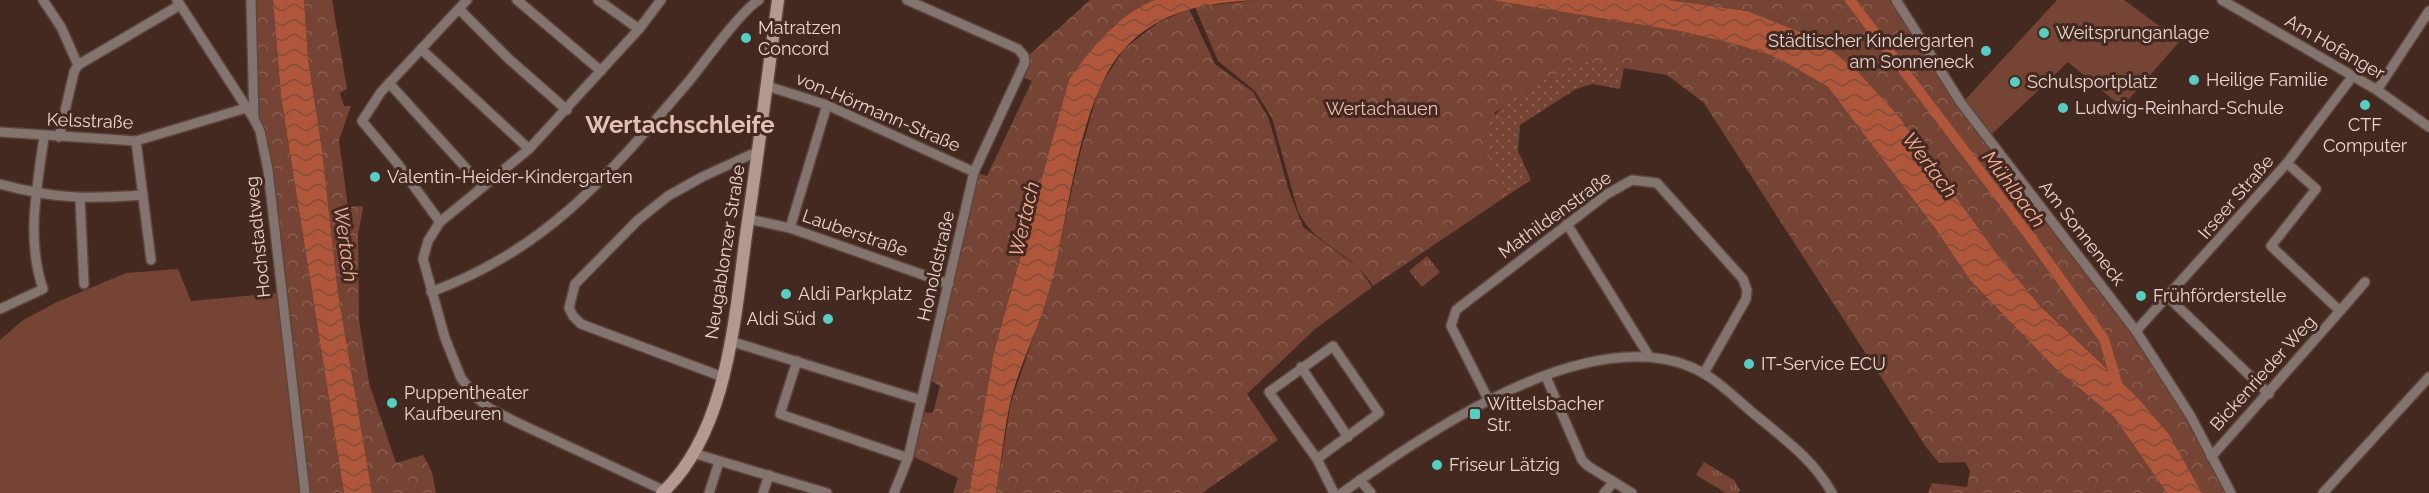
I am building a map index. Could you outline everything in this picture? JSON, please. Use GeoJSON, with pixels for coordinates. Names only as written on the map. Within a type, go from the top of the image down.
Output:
{"type":"FeatureCollection","features":[{"type":"Feature","properties":{"kind":"street"},"geometry":{"type":"LineString","coordinates":[[43,0],[61,27],[78,64]]}},
{"type":"Feature","properties":{"kind":"street"},"geometry":{"type":"LineString","coordinates":[[251,0],[254,119]]}},
{"type":"Feature","properties":{"kind":"street"},"geometry":{"type":"LineString","coordinates":[[440,222],[362,121],[366,111],[389,83],[467,0]]}},
{"type":"Feature","properties":{"kind":"street"},"geometry":{"type":"LineString","coordinates":[[517,0],[601,71]]}},
{"type":"Feature","properties":{"kind":"street"},"geometry":{"type":"LineString","coordinates":[[598,0],[639,29]]}},
{"type":"Feature","properties":{"kind":"street"},"geometry":{"type":"LineString","coordinates":[[661,0],[639,29],[530,149],[440,222],[428,242],[423,259],[431,292],[461,378],[489,408],[664,492]]}},
{"type":"Feature","properties":{"kind":"street"},"geometry":{"type":"LineString","coordinates":[[431,292],[481,271],[518,251],[585,198],[626,155],[759,0]]}},
{"type":"Feature","properties":{"kind":"street","name":"Neugablonzer Straße"},"geometry":{"type":"LineString","coordinates":[[664,492],[693,453],[709,421],[723,377],[759,154],[778,0]]}},
{"type":"Feature","properties":{"kind":"street","name":"Honoldstraße"},"geometry":{"type":"LineString","coordinates":[[894,493],[908,458],[974,172],[1025,62],[1022,52],[907,0]]}},
{"type":"Feature","properties":{"kind":"street","name":"Am Sonneneck"},"geometry":{"type":"LineString","coordinates":[[1896,0],[1960,103],[2136,332],[2190,415],[2231,493]]}},
{"type":"Feature","properties":{"kind":"street","name":"Am Hofanger"},"geometry":{"type":"LineString","coordinates":[[2226,1],[2352,77],[2378,90],[2429,127]]}},
{"type":"Feature","properties":{"kind":"street"},"geometry":{"type":"LineString","coordinates":[[59,137],[74,72],[78,64],[178,3]]}},
{"type":"Feature","properties":{"kind":"street","name":"Hochstadtweg"},"geometry":{"type":"LineString","coordinates":[[178,3],[260,131],[268,170],[305,493]]}},
{"type":"Feature","properties":{"kind":"street"},"geometry":{"type":"LineString","coordinates":[[459,9],[510,60],[567,110]]}},
{"type":"Feature","properties":{"kind":"street"},"geometry":{"type":"LineString","coordinates":[[2378,90],[2429,11]]}},
{"type":"Feature","properties":{"kind":"street"},"geometry":{"type":"LineString","coordinates":[[421,49],[530,149]]}},
{"type":"Feature","properties":{"kind":"street","name":"Irseer Straße"},"geometry":{"type":"LineString","coordinates":[[2136,332],[2169,298],[2287,163],[2352,77]]}},
{"type":"Feature","properties":{"kind":"street"},"geometry":{"type":"LineString","coordinates":[[389,83],[483,187]]}},
{"type":"Feature","properties":{"kind":"street","name":"von-Hörmann-Straße"},"geometry":{"type":"LineString","coordinates":[[767,86],[828,105],[974,172]]}},
{"type":"Feature","properties":{"kind":"street"},"geometry":{"type":"LineString","coordinates":[[790,228],[828,105]]}},
{"type":"Feature","properties":{"kind":"street","name":"Kelsstraße"},"geometry":{"type":"LineString","coordinates":[[0,132],[44,137],[136,141],[246,108]]}},
{"type":"Feature","properties":{"kind":"street"},"geometry":{"type":"LineString","coordinates":[[0,309],[44,289],[36,268],[32,243],[44,137]]}},
{"type":"Feature","properties":{"kind":"street"},"geometry":{"type":"LineString","coordinates":[[136,141],[152,260]]}},
{"type":"Feature","properties":{"kind":"street"},"geometry":{"type":"LineString","coordinates":[[723,377],[581,324],[572,315],[570,298],[575,284],[638,220],[668,196],[702,177],[752,154],[759,154]]}},
{"type":"Feature","properties":{"kind":"street","name":"Bickenrieder Weg"},"geometry":{"type":"LineString","coordinates":[[2287,163],[2316,189],[2271,246],[2340,311]]}},
{"type":"Feature","properties":{"kind":"street","name":"Mathildenstraße"},"geometry":{"type":"LineString","coordinates":[[1488,399],[1451,326],[1451,318],[1456,310],[1566,224],[1607,194],[1632,180],[1657,183],[1743,279],[1747,290],[1746,299],[1704,373]]}},
{"type":"Feature","properties":{"kind":"street"},"geometry":{"type":"LineString","coordinates":[[0,184],[36,194],[80,199],[143,195]]}},
{"type":"Feature","properties":{"kind":"street"},"geometry":{"type":"LineString","coordinates":[[80,199],[84,284]]}},
{"type":"Feature","properties":{"kind":"street","name":"Lauberstraße"},"geometry":{"type":"LineString","coordinates":[[748,219],[790,228],[949,284]]}},
{"type":"Feature","properties":{"kind":"street"},"geometry":{"type":"LineString","coordinates":[[1566,224],[1649,356]]}},
{"type":"Feature","properties":{"kind":"street","name":"Bickenrieder Weg"},"geometry":{"type":"LineString","coordinates":[[2211,457],[2269,394],[2365,282]]}},
{"type":"Feature","properties":{"kind":"street"},"geometry":{"type":"LineString","coordinates":[[2169,298],[2269,394]]}},
{"type":"Feature","properties":{"kind":"street"},"geometry":{"type":"LineString","coordinates":[[730,341],[921,400]]}},
{"type":"Feature","properties":{"kind":"street"},"geometry":{"type":"LineString","coordinates":[[1317,459],[1378,413],[1333,346],[1269,392],[1317,459],[1334,493]]}},
{"type":"Feature","properties":{"kind":"street"},"geometry":{"type":"LineString","coordinates":[[1342,493],[1423,436],[1488,399],[1592,362],[1649,356],[1690,366],[1704,373],[1803,454],[1819,471],[1832,493]]}},
{"type":"Feature","properties":{"kind":"street"},"geometry":{"type":"LineString","coordinates":[[797,361],[780,414],[908,458]]}},
{"type":"Feature","properties":{"kind":"street"},"geometry":{"type":"LineString","coordinates":[[1301,367],[1348,437]]}},
{"type":"Feature","properties":{"kind":"street"},"geometry":{"type":"LineString","coordinates":[[1546,377],[1582,460],[1632,493]]}},
{"type":"Feature","properties":{"kind":"street"},"geometry":{"type":"LineString","coordinates":[[2323,493],[2429,377]]}},
{"type":"Feature","properties":{"kind":"street"},"geometry":{"type":"LineString","coordinates":[[693,453],[828,493]]}},
{"type":"Feature","properties":{"kind":"street"},"geometry":{"type":"LineString","coordinates":[[709,493],[719,462]]}},
{"type":"Feature","properties":{"kind":"street"},"geometry":{"type":"LineString","coordinates":[[763,493],[769,475]]}},
{"type":"Feature","properties":{"kind":"street"},"geometry":{"type":"LineString","coordinates":[[1360,480],[1371,493]]}},
{"type":"Feature","properties":{"kind":"street"},"geometry":{"type":"LineString","coordinates":[[1604,493],[1614,482]]}},
{"type":"Feature","properties":{"kind":"green space"},"geometry":{"type":"Polygon","coordinates":[[[253,0],[273,0],[281,97],[344,493],[308,493],[277,204],[271,167],[256,118],[253,0]]]}},
{"type":"Feature","properties":{"kind":"green space"},"geometry":{"type":"Polygon","coordinates":[[[304,0],[332,0],[347,89],[340,93],[344,106],[351,106],[339,140],[348,207],[363,206],[358,235],[359,320],[369,383],[396,463],[423,455],[432,472],[436,493],[372,493],[338,293],[322,150],[308,58],[304,0]]]}},
{"type":"Feature","properties":{"kind":"green space"},"geometry":{"type":"Polygon","coordinates":[[[1090,0],[1155,0],[1112,27],[1039,187],[994,352],[969,493],[953,493],[958,478],[912,456],[922,412],[933,413],[940,386],[931,381],[978,173],[987,176],[1032,81],[1022,77],[1029,55],[1090,0]]]}},
{"type":"Feature","properties":{"kind":"green space","name":"Wertachauen"},"geometry":{"type":"Polygon","coordinates":[[[1257,0],[1491,0],[1685,32],[1742,46],[1780,59],[1828,87],[1935,228],[1970,280],[2055,368],[2114,417],[2167,493],[1928,493],[1932,483],[1967,487],[1970,471],[1965,462],[1939,463],[1926,447],[1704,103],[1667,75],[1586,62],[1495,112],[1492,165],[1508,195],[1373,286],[1355,265],[1314,233],[1305,223],[1298,211],[1272,118],[1255,91],[1218,61],[1195,7],[1257,0]]]}},
{"type":"Feature","properties":{"kind":"green space"},"geometry":{"type":"Polygon","coordinates":[[[1668,0],[1891,0],[1956,105],[2132,334],[2187,417],[2227,493],[2202,493],[2168,433],[2137,397],[2041,307],[1996,253],[1900,118],[1747,11],[1668,0]]]}},
{"type":"Feature","properties":{"kind":"green space","name":"Schulsportplatz"},"geometry":{"type":"Polygon","coordinates":[[[2057,0],[2124,0],[2180,41],[2122,107],[2068,62],[1991,135],[1964,101],[2057,0]]]}},
{"type":"Feature","properties":{"kind":"green space","name":"Wertachauen"},"geometry":{"type":"Polygon","coordinates":[[[1189,9],[1215,64],[1253,92],[1269,119],[1288,188],[1303,227],[1359,268],[1372,287],[1314,330],[1247,394],[1278,440],[1202,493],[996,493],[1011,402],[1049,292],[1079,157],[1099,88],[1124,49],[1159,22],[1189,9]]]}},
{"type":"Feature","properties":{"kind":"green space"},"geometry":{"type":"Polygon","coordinates":[[[1586,62],[1624,67],[1620,89],[1592,84],[1576,89],[1520,125],[1518,151],[1531,180],[1508,195],[1487,150],[1486,135],[1490,123],[1511,100],[1543,81],[1586,62]]]}},
{"type":"Feature","properties":{"kind":"green space"},"geometry":{"type":"Polygon","coordinates":[[[1427,256],[1440,272],[1422,287],[1409,271],[1427,256]]]}},
{"type":"Feature","properties":{"kind":"green space"},"geometry":{"type":"Polygon","coordinates":[[[178,269],[191,301],[278,293],[303,493],[0,493],[0,340],[23,320],[57,302],[126,273],[178,269]]]}},
{"type":"Feature","properties":{"kind":"green space"},"geometry":{"type":"Polygon","coordinates":[[[1704,462],[1734,480],[1740,490],[1738,493],[1726,493],[1696,475],[1704,462]]]}},
{"type":"Feature","properties":{"kind":"water"},"geometry":{"type":"Polygon","coordinates":[[[273,0],[304,0],[308,58],[322,150],[338,293],[372,493],[344,493],[281,97],[273,0]]]}},
{"type":"Feature","properties":{"kind":"water"},"geometry":{"type":"Polygon","coordinates":[[[1155,0],[1257,0],[1202,6],[1169,17],[1138,36],[1124,49],[1108,72],[1095,99],[1085,130],[1045,305],[1018,375],[1010,403],[996,493],[969,493],[994,352],[1069,80],[1096,45],[1117,23],[1141,6],[1155,0]]]}},
{"type":"Feature","properties":{"kind":"water","name":"Wertach"},"geometry":{"type":"Polygon","coordinates":[[[1491,0],[1668,0],[1747,11],[1817,39],[1857,71],[1900,118],[1996,253],[2041,307],[2137,397],[2168,433],[2202,493],[2167,493],[2114,417],[2055,368],[1970,280],[1935,228],[1828,87],[1780,59],[1742,46],[1685,32],[1491,0]]]}},
{"type":"Feature","properties":{"kind":"waterway","name":"Mühlbach"},"geometry":{"type":"LineString","coordinates":[[1850,0],[2031,238],[2104,339],[2118,387]]}},
{"type":"Feature","properties":{"kind":"place","name":"Weitsprunganlage"},"geometry":{"type":"Point","coordinates":[2044,33]}},
{"type":"Feature","properties":{"kind":"place","name":"Matratzen Concord"},"geometry":{"type":"Point","coordinates":[746,38]}},
{"type":"Feature","properties":{"kind":"place","name":"Städtischer Kindergarten am Sonneneck"},"geometry":{"type":"Point","coordinates":[1986,51]}},
{"type":"Feature","properties":{"kind":"place","name":"Heilige Familie"},"geometry":{"type":"Point","coordinates":[2194,80]}},
{"type":"Feature","properties":{"kind":"place","name":"Schulsportplatz"},"geometry":{"type":"Point","coordinates":[2015,82]}},
{"type":"Feature","properties":{"kind":"place","name":"CTF Computer"},"geometry":{"type":"Point","coordinates":[2365,105]}},
{"type":"Feature","properties":{"kind":"place","name":"Ludwig-Reinhard-Schule"},"geometry":{"type":"Point","coordinates":[2063,108]}},
{"type":"Feature","properties":{"kind":"place","name":"Valentin-Heider-Kindergarten"},"geometry":{"type":"Point","coordinates":[375,177]}},
{"type":"Feature","properties":{"kind":"place","name":"Aldi Parkplatz"},"geometry":{"type":"Point","coordinates":[786,294]}},
{"type":"Feature","properties":{"kind":"place","name":"Frühförderstelle"},"geometry":{"type":"Point","coordinates":[2141,296]}},
{"type":"Feature","properties":{"kind":"place","name":"Aldi Süd"},"geometry":{"type":"Point","coordinates":[828,319]}},
{"type":"Feature","properties":{"kind":"place","name":"IT-Service ECU"},"geometry":{"type":"Point","coordinates":[1749,364]}},
{"type":"Feature","properties":{"kind":"place","name":"Puppentheater Kaufbeuren"},"geometry":{"type":"Point","coordinates":[392,403]}},
{"type":"Feature","properties":{"kind":"place","name":"Wittelsbacher Str."},"geometry":{"type":"Point","coordinates":[1475,414]}},
{"type":"Feature","properties":{"kind":"place","name":"Friseur Lätzig"},"geometry":{"type":"Point","coordinates":[1437,465]}},
{"type":"Feature","properties":{"kind":"district","name":"Wertachschleife"},"geometry":{"type":"Point","coordinates":[680,125]}}]}
